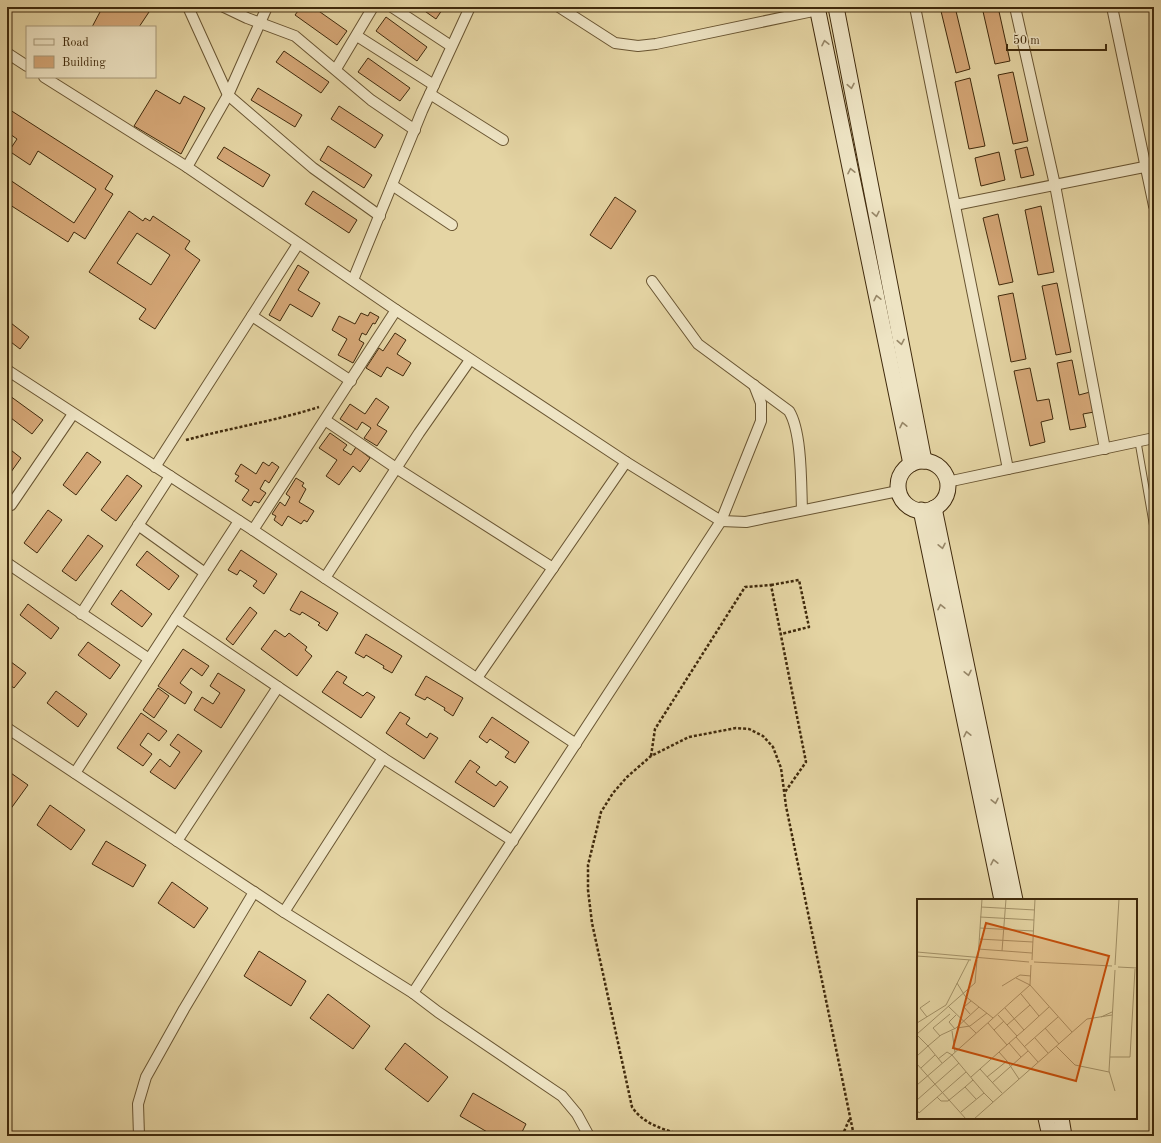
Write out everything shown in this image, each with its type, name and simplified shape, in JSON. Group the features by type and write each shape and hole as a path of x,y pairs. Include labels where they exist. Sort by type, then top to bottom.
{"main road":[{"path":"836,7 918,462"},
{"path":"817,8 918,462"},
{"path":"918,462 931,462 941,470 947,482 945,497 928,509 915,509 904,502 898,491 898,480 903,470 918,462"},
{"path":"928,509 1002,899"},
{"path":"928,509 1015,899"},
{"path":"1046,1119 1050,1136"},
{"path":"1061,1119 1064,1136"}],"street":[{"path":"188,7 228,95 313,168 380,216"},
{"path":"224,7 261,24 295,36 371,100 415,130"},
{"path":"187,167 228,95 261,24 267,7"},
{"path":"336,69 373,7"},
{"path":"392,7 451,46"},
{"path":"352,280 451,46 470,7"},
{"path":"559,7 615,43 638,46 656,44 817,8"},
{"path":"915,7 1008,469"},
{"path":"1015,7 1055,185 1105,449"},
{"path":"1112,7 1150,166 1154,206"},
{"path":"357,36 503,140"},
{"path":"7,53 26,65"},
{"path":"46,78 187,167 470,360 626,462 720,521 746,522 898,491"},
{"path":"955,205 1150,166"},
{"path":"392,185 452,225"},
{"path":"155,467 298,244"},
{"path":"652,281 698,344 780,403 794,418 797,432 802,510"},
{"path":"253,530 396,310"},
{"path":"252,316 351,381"},
{"path":"325,578 396,468 470,360"},
{"path":"7,370 253,530 576,744"},
{"path":"413,993 720,521 761,421 761,403 754,385"},
{"path":"8,505 73,414"},
{"path":"325,420 396,468 553,568"},
{"path":"947,482 1154,438"},
{"path":"477,678 626,462"},
{"path":"81,614 170,476"},
{"path":"75,773 239,521"},
{"path":"138,525 206,573"},
{"path":"7,563 149,659"},
{"path":"176,618 383,758 513,841"},
{"path":"177,841 278,687"},
{"path":"7,729 284,912 413,993 438,1012 562,1096 577,1114 590,1136"},
{"path":"284,912 383,758"},
{"path":"140,1136 138,1104 146,1077 184,1009 254,892"}],"lane":[{"path":"1138,442 1154,534"}],"path":[{"path":"170,444 218,431 286,417 338,401"},
{"path":"651,756 655,729 745,587 771,585 800,580 809,627 781,634"},
{"path":"771,585 806,762 784,793"},
{"path":"684,1136 649,1124 638,1116 632,1107 592,923 588,890 588,865 602,812 613,793 627,777 651,756 690,737 736,728 748,729 763,736 773,747 781,768 784,793 854,1136"},
{"path":"842,1136 850,1115"}],"building":[{"path":"92,7 141,7 149,12 140,26 93,26 100,12"},
{"path":"301,7 313,7 347,31 337,45 295,15"},
{"path":"419,7 444,7 436,19"},
{"path":"940,7 955,7 970,69 956,73"},
{"path":"982,7 998,7 1010,61 995,64"},
{"path":"386,17 427,47 417,61 376,31"},
{"path":"284,51 329,82 321,93 276,62"},
{"path":"368,58 410,88 400,101 358,72"},
{"path":"1013,72 1028,141 1013,144 998,75"},
{"path":"970,78 985,146 969,149 955,82"},
{"path":"258,88 302,115 295,127 251,100"},
{"path":"156,90 180,104 184,96 205,108 181,154 134,126"},
{"path":"339,106 383,135 375,148 331,119"},
{"path":"7,108 113,176 105,189 113,194 85,239 74,232 68,242 7,203 7,178 74,223 96,189 38,151 30,165 9,151 17,139 7,132"},
{"path":"328,146 372,175 364,188 320,160"},
{"path":"224,147 270,175 263,187 217,158"},
{"path":"1027,147 1034,175 1021,178 1015,150"},
{"path":"999,152 1005,180 981,186 975,158"},
{"path":"313,191 357,220 349,233 305,204"},
{"path":"615,197 636,211 611,249 590,235"},
{"path":"1041,206 1054,272 1038,275 1025,210"},
{"path":"129,211 143,221 145,218 150,221 153,216 190,241 185,249 200,260 155,329 139,319 146,309 89,272","holes":["137,233 170,255 151,285 117,263"]},
{"path":"998,214 1013,282 999,285 983,218"},
{"path":"298,265 309,272 298,290 320,303 312,317 290,304 280,321 269,315"},
{"path":"1057,283 1071,352 1056,355 1042,286"},
{"path":"1013,293 1026,359 1011,362 998,296"},
{"path":"370,312 379,317 375,324 373,323 366,335 362,333 359,340 364,343 353,363 338,355 347,339 332,330 339,316 355,324 361,313 368,316"},
{"path":"7,320 29,337 20,349 7,339"},
{"path":"395,333 406,340 397,354 411,363 403,376 387,367 381,377 366,368 379,348 383,351"},
{"path":"1072,360 1079,395 1090,392 1094,412 1083,414 1086,427 1070,430 1057,363"},
{"path":"1030,368 1037,401 1049,399 1053,419 1041,422 1045,442 1030,446 1014,371"},
{"path":"10,396 43,420 32,434 7,415 7,400"},
{"path":"376,398 389,407 377,425 387,431 377,446 364,438 371,428 362,422 357,430 340,419 350,404 365,414"},
{"path":"330,433 347,445 343,450 351,455 356,447 370,458 360,472 353,466 339,485 326,476 337,460 319,448"},
{"path":"7,447 21,458 11,472 7,469"},
{"path":"87,452 101,462 76,495 63,485"},
{"path":"263,462 269,466 272,462 279,467 269,483 265,480 260,489 266,493 259,503 254,501 251,506 242,500 249,490 235,481 239,476 235,474 241,464 256,474"},
{"path":"127,475 142,486 116,521 101,510"},
{"path":"296,478 304,483 302,486 306,489 299,502 314,511 307,522 304,520 301,524 288,516 282,526 274,520 276,516 272,514 280,502 285,506 290,497 286,494"},
{"path":"48,510 62,520 37,553 24,543"},
{"path":"88,535 103,546 76,581 62,571"},
{"path":"241,550 277,574 264,594 253,586 257,581 240,570 237,575 228,570"},
{"path":"147,551 179,576 169,590 136,565"},
{"path":"121,590 152,614 142,627 111,604"},
{"path":"301,591 338,613 327,631 318,625 320,623 302,612 300,615 290,610"},
{"path":"28,604 59,628 51,639 20,615"},
{"path":"250,607 257,613 233,645 226,639"},
{"path":"275,630 285,637 289,633 307,647 305,650 312,656 297,676 261,649"},
{"path":"366,634 402,656 392,673 383,668 384,666 366,655 364,658 355,653"},
{"path":"88,642 120,665 110,679 78,655"},
{"path":"183,649 209,666 202,676 191,668 180,683 192,692 185,704 158,686"},
{"path":"7,659 26,673 14,688 7,683"},
{"path":"337,671 347,677 343,683 363,696 367,692 375,697 361,718 322,692"},
{"path":"218,673 245,690 221,728 194,710 202,697 213,704 220,693 210,686"},
{"path":"426,676 463,698 453,716 444,710 445,708 427,697 425,700 415,695"},
{"path":"158,688 169,696 154,718 143,710"},
{"path":"56,691 87,714 78,727 47,703"},
{"path":"400,712 410,718 406,724 427,738 430,733 438,738 424,759 386,733"},
{"path":"141,713 167,731 159,741 148,733 140,745 152,754 143,766 117,748"},
{"path":"492,717 529,742 515,763 505,757 509,752 490,739 487,743 479,737"},
{"path":"178,734 202,751 175,789 150,772 160,759 170,767 180,752 170,745"},
{"path":"470,760 480,767 476,772 496,786 500,781 508,787 494,807 455,782"},
{"path":"8,771 28,785 7,814 7,772"},
{"path":"50,805 85,830 71,850 37,825"},
{"path":"106,841 146,865 133,887 92,864"},
{"path":"172,882 208,908 194,928 158,903"},
{"path":"259,951 306,981 291,1006 244,976"},
{"path":"328,994 370,1026 353,1049 310,1018"},
{"path":"405,1043 448,1077 428,1102 385,1069"},
{"path":"473,1093 526,1124 520,1136 494,1136 460,1116"}]}
